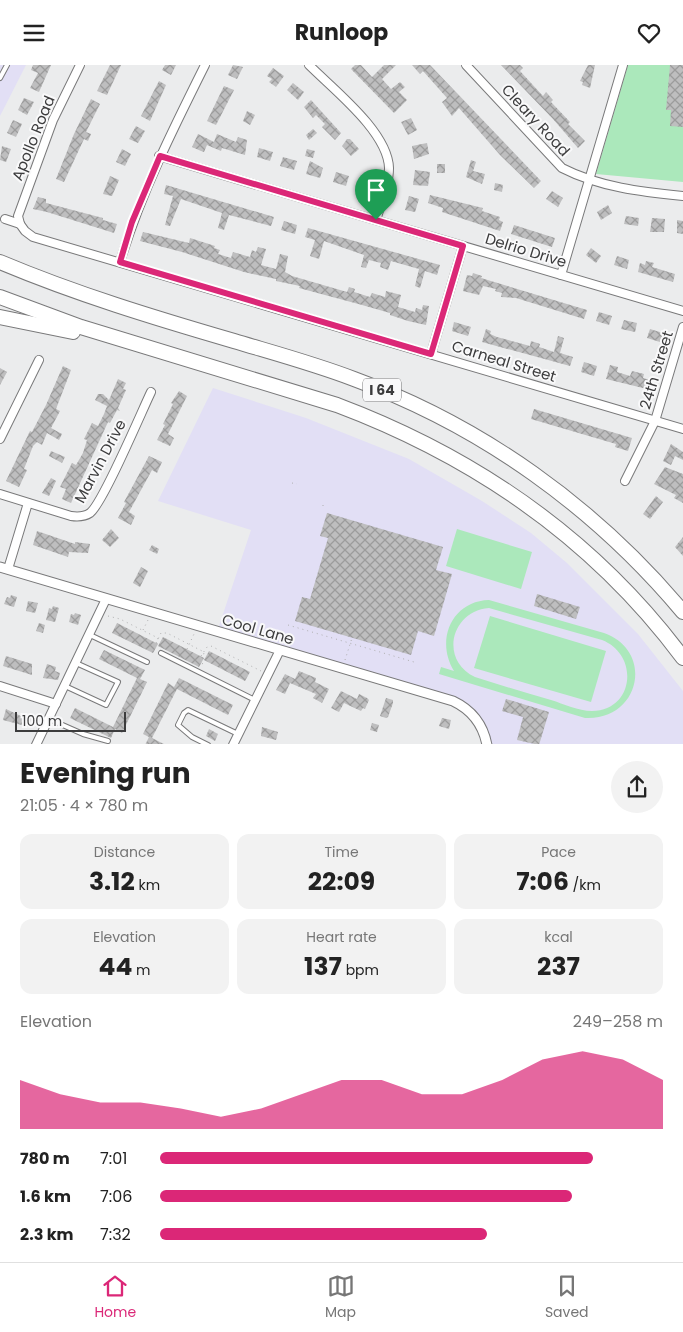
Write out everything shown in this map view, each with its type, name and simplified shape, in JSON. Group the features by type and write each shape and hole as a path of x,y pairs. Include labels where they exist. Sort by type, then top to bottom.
{"highway":[{"name":"I 64","path":"0,262 112,304 353,378 448,421 525,467 583,512 632,555 683,611"},
{"name":"I 64","path":"0,297 81,327 305,394 357,412 419,440 486,477 526,503 582,548 627,591 683,658"},
{"path":"0,307 49,326"},
{"path":"0,317 49,326 211,366"}],"street":[{"name":"Apollo Road","path":"20,224 18,216 52,120 80,65"},
{"path":"120,262 132,222 160,156 205,65"},
{"path":"309,65 378,133 387,151 389,169 376,220"},
{"name":"Cleary Road","path":"466,65 562,168 589,179 640,191 683,196"},
{"path":"561,275 623,65"},
{"name":"Delrio Drive","path":"160,156 683,311"},
{"name":"Carneal Street","path":"5,219 20,224 33,237 683,429"},
{"path":"431,354 463,246"},
{"name":"24th Street","path":"625,481 655,421 683,327"},
{"path":"0,439 39,360"},
{"name":"Marvin Drive","path":"0,495 79,517 90,513 102,493 151,392"},
{"path":"4,568 28,503"},
{"name":"Cool Lane","path":"4,568 453,701 474,715 482,727 487,744"},
{"path":"36,744 106,599"},
{"path":"233,744 280,650"},
{"path":"0,686 56,704"}],"lane":[{"path":"0,78 7,65"},
{"path":"90,635 147,662"},
{"path":"158,654 255,700"},
{"path":"64,687 106,705 118,682 76,663"},
{"path":"206,744 192,737 178,725 184,713 188,710 238,734"},
{"path":"49,719 83,734 108,741"}],"path":[{"path":"292,483 297,484"},
{"path":"106,616 120,619 158,638"},
{"path":"143,630 150,618"},
{"path":"288,625 414,662"},
{"path":"187,649 195,631"},
{"path":"156,643 161,633 167,633 204,651"},
{"path":"345,659 352,637"},
{"path":"158,638 158,654"},
{"path":"201,657 207,647 211,646 262,671"},
{"path":"201,670 204,651"}],"shaded area":[{"path":"0,65 26,65 0,116"},
{"path":"213,388 306,418 409,459 482,501 531,533 567,563 638,634 683,691 683,744 487,744 465,707 217,632 251,530 158,501"}],"green space":[{"path":"628,65 683,65 683,182 596,174"},
{"path":"457,529 532,552 521,589 446,566"},
{"path":"489,600 604,633 620,642 630,654 635,669 634,683 629,697 618,709 604,716 585,718 439,674 441,667 454,671 446,647 450,624 465,607 476,602","holes":["489,608 602,640 614,647 622,657 627,669 627,681 624,692 617,702 606,709 592,711 576,709 475,677 464,669 457,659 454,648 454,637 458,627 476,611"]},
{"path":"490,616 606,651 591,702 474,668"}],"building":[{"path":"33,65 51,65 39,92 30,88 38,73 31,70"},
{"path":"110,65 121,65 107,95 97,91"},
{"path":"165,65 176,65 171,75 162,70"},
{"path":"233,65 243,67 237,79 228,75"},
{"path":"355,65 361,65 372,77 384,65 396,65 382,79 391,89 400,82 405,87 399,92 407,100 394,113 351,69"},
{"path":"412,65 430,65 541,181 534,188 500,155 459,108 452,116 442,102 447,98 423,71 420,74"},
{"path":"501,65 520,65 523,68 520,71 543,96 546,92 553,100 551,102 570,122 568,124 585,141 578,148"},
{"path":"588,65 595,65 590,88 582,85 583,82 580,81"},
{"path":"670,65 683,65 683,127 670,126 671,110 666,110"},
{"path":"273,68 284,76 276,87 269,82 272,79 267,76"},
{"path":"159,81 166,85 150,121 141,116"},
{"path":"293,83 304,92 298,100 287,90"},
{"path":"224,86 234,90 216,125 207,121"},
{"path":"24,98 34,102 27,115 18,110"},
{"path":"91,99 100,104 86,132 91,134 88,141 84,139 64,182 56,179 74,134"},
{"path":"311,100 341,133 335,140 322,127 325,124 316,115 313,118 304,107"},
{"path":"247,111 255,115 250,125 243,121"},
{"path":"411,118 417,130 408,135 401,122"},
{"path":"13,120 22,124 16,137 7,133"},
{"path":"136,126 145,131 138,143 129,139"},
{"path":"313,129 317,133 309,140 306,135"},
{"path":"198,134 214,142 217,134 236,142 238,137 247,140 245,155 222,148 221,151 207,145 204,152 192,147"},
{"path":"347,139 350,139 359,149 351,156 342,146"},
{"path":"427,143 429,154 414,159 412,146"},
{"path":"2,146 11,149 6,162 0,160"},
{"path":"259,148 273,152 270,161 257,157"},
{"path":"122,149 131,154 125,166 116,162"},
{"path":"307,149 315,151 313,158 305,156"},
{"path":"283,157 297,161 294,170 280,166"},
{"path":"471,160 476,162 473,171 485,174 482,184 466,177"},
{"path":"310,161 323,168 320,178 306,174"},
{"path":"437,164 445,164 445,173 437,173"},
{"path":"415,170 430,172 428,186 413,185"},
{"path":"336,172 349,176 346,186 333,182"},
{"path":"110,176 119,180 112,196 103,194"},
{"path":"495,183 503,185 502,192 494,190"},
{"path":"166,185 274,217 271,226 229,215 224,230 218,228 222,213 181,199 170,226 165,225 173,196 164,194"},
{"path":"552,191 563,198 558,207 546,199"},
{"path":"430,195 483,208 482,211 500,217 499,220 503,222 500,231 442,212 443,208 428,203"},
{"path":"409,196 419,199 415,212 405,210"},
{"path":"38,197 46,199 46,203 103,218 103,220 117,224 114,233 33,209"},
{"path":"608,205 612,213 601,220 597,212"},
{"path":"626,216 639,218 638,226 624,224"},
{"path":"652,218 665,219 664,232 650,232"},
{"path":"677,220 683,221 683,234 677,233"},
{"path":"284,221 297,225 295,234 281,230"},
{"path":"514,225 555,238 552,247 511,234"},
{"path":"308,228 440,265 437,275 425,271 420,288 415,286 419,269 391,261 388,270 380,267 381,263 369,260 366,268 361,267 364,255 324,241 319,259 310,256 315,240 305,237"},
{"path":"143,232 189,243 190,238 215,246 214,248 220,250 218,254 231,258 233,252 250,257 252,250 256,252 258,247 266,249 261,265 276,269 280,254 288,256 285,272 292,276 347,292 349,287 355,289 354,292 370,297 372,293 385,297 386,291 401,295 398,307 415,312 416,308 422,310 423,305 429,306 426,325 299,288 300,286 244,272 140,241"},
{"path":"591,248 601,256 596,263 586,255"},
{"path":"617,256 629,260 627,269 614,265"},
{"path":"646,261 654,263 652,267 675,274 673,282 638,272 640,263 645,265"},
{"path":"473,273 482,276 481,278 587,310 584,319 516,298 501,297 502,293 495,291 496,289 483,286 479,295 463,291 467,275 472,276"},
{"path":"599,312 612,316 609,325 596,321"},
{"path":"624,320 637,323 635,332 621,329"},
{"path":"454,322 471,327 468,336 452,331"},
{"path":"486,329 491,331 490,334 497,337 530,346 531,341 540,344 539,347 554,352 558,336 564,338 560,353 573,357 570,366 482,342"},
{"path":"650,329 663,333 660,342 647,338"},
{"path":"584,362 597,366 594,376 581,372"},
{"path":"610,365 618,367 617,372 630,376 632,371 644,374 643,378 650,380 647,389 606,379"},
{"path":"63,366 71,370 56,409 60,411 51,428 62,434 59,440 47,433 42,445 37,442 33,446 24,469 27,470 19,487 6,481 30,431 32,432 46,405"},
{"path":"0,368 7,372 0,385"},
{"path":"118,379 126,383 123,389 126,390 118,408 120,411 117,410 110,423 108,422 71,503 62,499 66,489 60,487 72,463 76,465 83,453 87,440 84,439 92,423 98,426 104,414 107,406 95,400 98,394 103,394 109,400"},
{"path":"179,391 187,396 168,434 174,438 170,446 157,440 173,404 171,403"},
{"path":"534,409 632,438 628,451 615,447 616,444 531,419"},
{"path":"671,444 683,452 683,460 675,456 671,465 663,461"},
{"path":"51,451 65,457 62,463 49,456"},
{"path":"149,456 162,462 157,473 152,470 129,512 135,516 131,525 118,518 126,503 124,502"},
{"path":"665,467 683,474 683,503 674,498 676,495 654,484"},
{"path":"51,478 56,481 49,496 42,493"},
{"path":"656,496 663,502 650,519 643,514"},
{"path":"327,513 443,547 436,570 452,574 434,636 418,631 411,655 295,621 302,597 310,599 328,538 320,536"},
{"path":"111,529 119,538 110,547 102,540"},
{"path":"37,531 75,544 75,542 90,544 88,553 69,552 68,557 33,545"},
{"path":"683,537 683,556 675,547"},
{"path":"152,545 159,549 157,554 149,550"},
{"path":"141,567 148,571 140,587 133,583"},
{"path":"537,594 580,607 576,619 534,606"},
{"path":"11,595 17,597 14,607 4,604 7,597 10,598"},
{"path":"28,601 38,603 35,613 26,611"},
{"path":"53,606 59,608 55,622 46,620 49,608 52,609"},
{"path":"75,613 81,615 78,625 69,622 71,614 74,615"},
{"path":"39,623 45,625 43,633 36,631"},
{"path":"117,623 158,644 153,653 112,633"},
{"path":"163,637 204,658 199,667 158,646"},
{"path":"104,650 145,670 140,679 147,682 122,733 115,729 111,738 70,718 75,708 113,727 137,678 99,659"},
{"path":"209,651 250,672 245,681 204,660"},
{"path":"6,656 32,664 32,675 3,666"},
{"path":"47,664 56,667 55,671 60,673 58,680 43,678"},
{"path":"299,671 316,678 315,682 329,689 322,703 313,698 316,694 290,683 285,694 276,690 285,674 295,679"},
{"path":"179,678 233,705 228,715 177,689 152,738 164,744 146,744 149,737 143,734 168,683 174,687"},
{"path":"341,691 357,699 359,694 367,698 369,700 365,709 363,708 361,711 344,703 339,712 331,708"},
{"path":"386,698 393,700 393,703 386,718 380,716"},
{"path":"506,699 549,712 539,744 517,740 523,717 502,711"},
{"path":"6,709 25,718 26,715 32,717 29,727 3,720"},
{"path":"442,718 451,720 449,729 439,726"},
{"path":"372,723 379,725 377,732 370,730"},
{"path":"262,727 278,732 276,740 261,736"},
{"path":"209,729 218,734 215,741 206,736"}],"route":[{"path":"160,156 376,220 463,246 431,354 120,262 132,222 160,156"}]}
